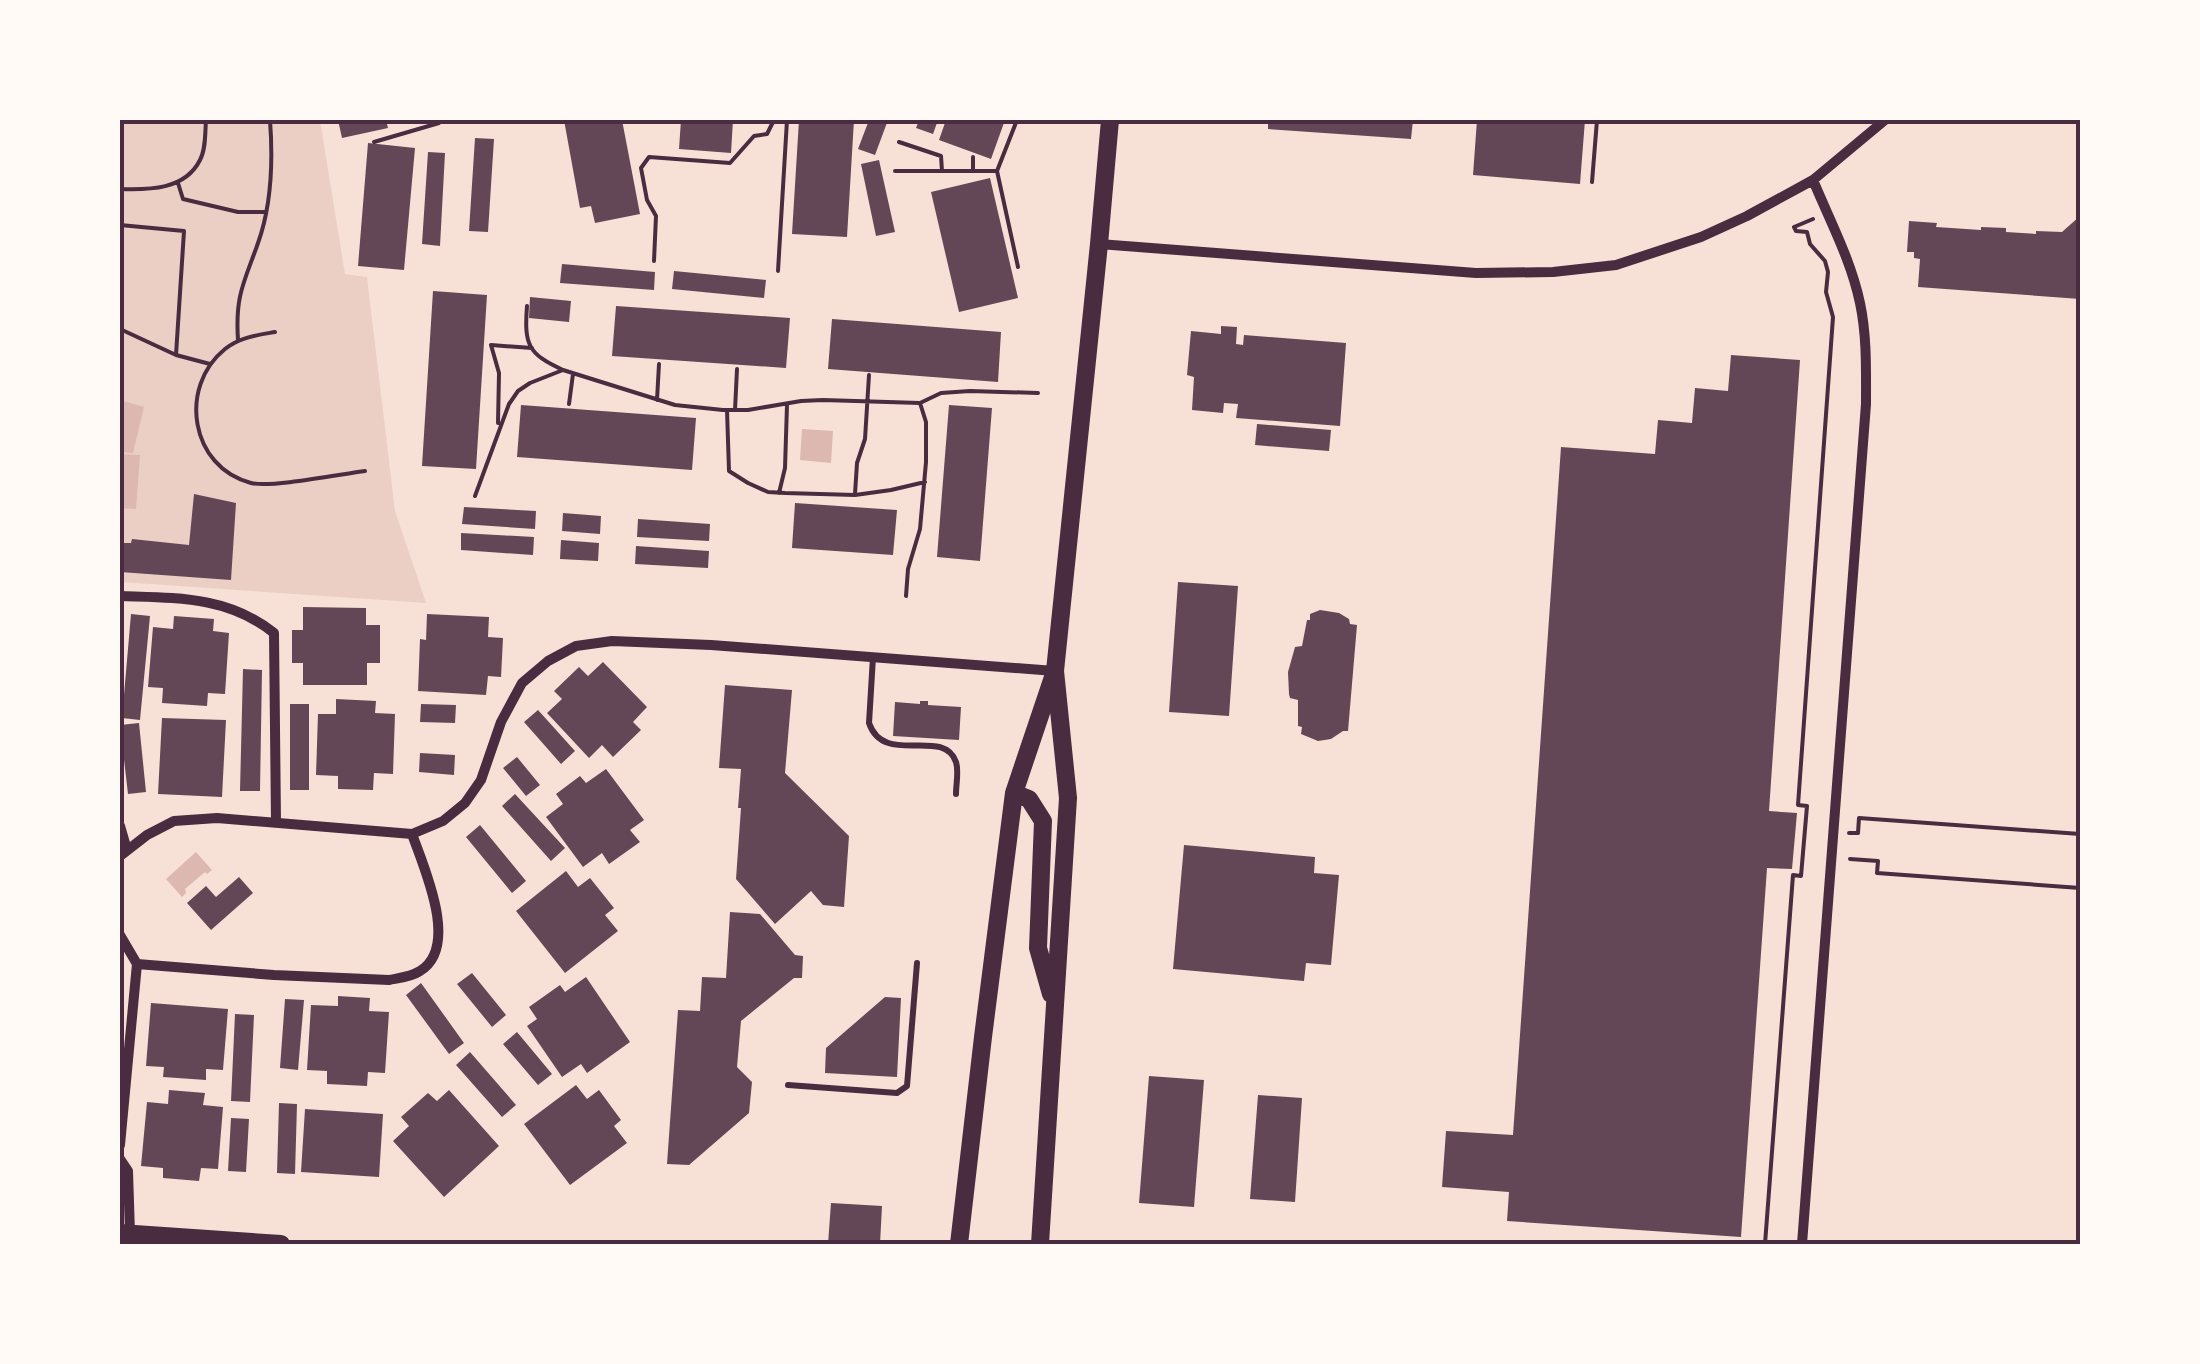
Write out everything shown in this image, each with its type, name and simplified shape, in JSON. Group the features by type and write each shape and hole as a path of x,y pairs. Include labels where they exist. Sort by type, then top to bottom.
{"main road":[{"path":"959,1244 1014,793 1054,672 1110,120"},
{"path":"1040,1244 1068,798 1054,672"},
{"path":"1014,793 1029,799 1043,821 1038,948 1055,1009"},
{"path":"125,1233 280,1244"}],"street":[{"path":"1099,244 1476,273 1552,272 1616,265 1701,237 1747,216 1812,180 1885,120"},
{"path":"1802,1244 1866,404 1866,342 1860,302 1842,246 1812,180"},
{"path":"120,596 199,599 256,619 274,634 276,822"},
{"path":"120,826 124,853 174,821 218,818 412,834 443,820 466,803 522,683 548,661 576,646 612,641 711,645 1054,672"},
{"path":"136,964 389,980 423,970 433,958 440,931 436,906 412,834"},
{"path":"120,934 136,964 120,1145"},
{"path":"120,1160 128,1171 125,1233"}],"lane":[{"path":"873,658 869,723 872,733 890,744 938,746 948,751 956,760 956,794"},
{"path":"788,1085 897,1093 907,1086 917,963"}],"path":[{"path":"120,189 144,190 178,183 201,160 206,120"},
{"path":"238,340 239,292 259,241 270,186 270,120"},
{"path":"654,261 656,216 646,200 641,168 649,158 730,163 754,136 767,134 774,120"},
{"path":"778,271 787,120"},
{"path":"1017,120 997,171 1018,267"},
{"path":"1592,182 1597,120"},
{"path":"374,142 439,123"},
{"path":"899,142 941,156 942,171"},
{"path":"973,157 973,171"},
{"path":"896,171 997,171"},
{"path":"178,183 183,199 238,212 266,212"},
{"path":"1765,1244 1793,876 1801,876 1807,806 1798,805 1833,318 1824,261 1810,244 1807,232 1796,231 1794,227 1827,213"},
{"path":"120,226 184,231 176,354"},
{"path":"527,306 527,336 541,360 573,374 674,405 735,410 823,400 920,402 955,392 1038,392"},
{"path":"120,328 176,354 210,364"},
{"path":"276,332 238,340 210,364 198,389 195,409 201,443 228,473 252,484 366,470"},
{"path":"498,428 499,374 491,344 532,348"},
{"path":"657,400 659,364"},
{"path":"735,410 738,369"},
{"path":"475,496 498,428 518,391 563,370"},
{"path":"570,404 573,374"},
{"path":"855,495 857,462 865,439 869,375"},
{"path":"906,596 925,482 926,422 920,402"},
{"path":"779,492 785,468 786,404"},
{"path":"727,410 729,471 758,487 779,492 855,495 925,482"},
{"path":"1848,845 1848,833 1858,834 1859,818 2080,834"},
{"path":"1847,858 1878,861 1877,873 2080,888"}],"shaded area":[{"path":"120,120 320,120 345,274 367,277 395,511 426,603 120,582"},
{"path":"120,400 144,407 133,453 120,452"},
{"path":"802,429 833,431 831,463 800,460"},
{"path":"120,454 140,455 136,509 120,508"},
{"path":"196,852 212,870 185,889 182,897 166,879"}],"building":[{"path":"338,120 386,120 388,128 342,138"},
{"path":"564,120 622,120 640,214 595,223 591,206 580,208"},
{"path":"681,120 733,120 731,153 679,149"},
{"path":"799,120 854,120 847,237 792,234"},
{"path":"869,120 888,120 875,155 858,149"},
{"path":"919,120 938,120 933,134 916,128"},
{"path":"946,120 1005,120 991,159 939,140"},
{"path":"1268,120 1413,120 1411,139 1268,129"},
{"path":"1477,120 1585,120 1580,184 1473,175"},
{"path":"475,138 494,139 488,232 469,231"},
{"path":"368,143 415,148 404,270 358,266"},
{"path":"428,152 445,153 440,246 422,244"},
{"path":"879,160 895,232 876,236 861,164"},
{"path":"990,178 1018,298 959,312 931,192"},
{"path":"2080,216 2080,299 1918,287 1920,259 1914,258 1914,252 1907,252 1909,221 1937,223 1936,227 2006,228 2006,232 2036,234 2062,232"},
{"path":"562,264 655,272 654,290 560,283"},
{"path":"674,271 766,280 764,298 672,289"},
{"path":"433,291 487,295 476,469 422,466"},
{"path":"530,297 571,301 569,322 529,318"},
{"path":"616,306 790,318 786,368 612,356"},
{"path":"832,319 1001,332 998,382 828,369"},
{"path":"1221,326 1237,327 1236,344 1243,345 1244,335 1346,343 1340,426 1236,418 1238,404 1224,403 1223,413 1192,410 1194,377 1187,375 1191,331 1221,334"},
{"path":"1731,355 1800,360 1769,811 1797,813 1792,869 1767,868 1741,1237 1507,1221 1509,1192 1442,1187 1446,1131 1513,1135 1561,447 1655,454 1658,420 1692,423 1695,388 1728,391"},
{"path":"521,405 696,418 692,470 517,457"},
{"path":"949,405 992,408 980,561 937,557"},
{"path":"1257,424 1331,430 1329,451 1255,445"},
{"path":"194,494 236,503 231,580 120,572 120,543 131,543 132,539 189,545"},
{"path":"795,503 897,510 893,555 792,548"},
{"path":"464,507 536,511 535,529 462,524"},
{"path":"563,513 601,516 600,534 562,531"},
{"path":"638,519 710,524 709,541 637,537"},
{"path":"461,533 534,537 533,555 461,550"},
{"path":"561,540 599,543 598,561 560,559"},
{"path":"636,546 709,551 708,568 635,564"},
{"path":"1178,582 1238,586 1229,716 1169,712"},
{"path":"303,607 366,608 366,625 380,625 380,663 367,663 367,685 303,685 303,663 292,663 292,630 303,630"},
{"path":"1320,610 1339,613 1350,624 1357,625 1348,731 1318,741 1301,734 1298,700 1290,698 1288,672 1295,647 1302,646 1310,614"},
{"path":"131,614 150,616 140,720 122,718"},
{"path":"427,614 489,617 488,637 503,638 501,677 488,676 486,695 418,691 420,639 426,640"},
{"path":"174,616 214,619 213,631 229,633 225,694 208,693 207,706 162,703 163,688 148,687 153,627 173,629"},
{"path":"603,662 647,707 633,722 641,730 613,757 602,745 589,758 547,713 562,699 554,691 579,667 588,676"},
{"path":"243,669 262,670 260,791 240,791"},
{"path":"725,685 792,690 785,773 849,836 844,907 823,905 811,891 775,924 736,879 741,769 719,768"},
{"path":"336,699 376,701 375,713 395,714 393,774 374,773 373,790 338,789 338,776 316,775 318,714 336,714"},
{"path":"895,702 961,707 959,740 893,736"},
{"path":"290,704 309,704 309,790 290,790"},
{"path":"421,704 456,705 455,723 420,722"},
{"path":"538,710 575,751 561,764 524,722"},
{"path":"162,718 226,720 222,797 158,794"},
{"path":"139,723 146,792 128,794 120,725"},
{"path":"420,753 455,755 454,775 419,772"},
{"path":"517,757 540,785 526,796 503,768"},
{"path":"606,769 644,820 630,830 640,842 609,864 602,853 583,867 546,817 563,804 556,794 580,776 586,783"},
{"path":"515,794 565,848 551,861 502,806"},
{"path":"480,825 526,881 512,893 466,837"},
{"path":"1184,845 1315,857 1314,873 1339,875 1331,965 1306,963 1304,981 1173,969"},
{"path":"566,871 578,887 590,878 614,908 605,915 618,931 565,973 516,911"},
{"path":"239,877 253,893 211,930 187,903 206,886 216,897"},
{"path":"730,912 760,914 795,955 803,956 802,978 794,978 741,1021 737,1067 752,1082 749,1113 689,1165 667,1164 678,1010 700,1011 702,977 726,978"},
{"path":"472,973 506,1015 492,1027 457,984"},
{"path":"586,977 630,1042 587,1073 581,1064 562,1077 527,1026 537,1019 529,1007 560,985 565,992"},
{"path":"421,983 464,1043 449,1054 406,995"},
{"path":"338,996 370,998 369,1011 389,1012 385,1073 368,1072 367,1086 327,1084 327,1071 307,1070 311,1005 338,1006"},
{"path":"885,997 901,998 897,1077 825,1073 826,1048"},
{"path":"285,999 304,1000 298,1070 280,1068"},
{"path":"151,1003 228,1009 223,1070 206,1069 206,1080 163,1077 164,1067 146,1066"},
{"path":"235,1014 254,1015 250,1102 231,1101"},
{"path":"517,1032 552,1074 538,1085 503,1044"},
{"path":"470,1052 516,1105 502,1117 456,1065"},
{"path":"1149,1076 1204,1080 1194,1207 1139,1203"},
{"path":"576,1085 587,1099 599,1090 621,1120 614,1126 627,1143 570,1185 524,1124"},
{"path":"169,1090 205,1093 203,1105 223,1107 218,1169 201,1168 199,1181 163,1178 163,1168 141,1166 147,1102 168,1104"},
{"path":"449,1090 499,1146 444,1197 393,1141 409,1126 401,1117 428,1093 437,1101"},
{"path":"1258,1095 1302,1098 1295,1202 1250,1199"},
{"path":"279,1103 297,1104 295,1174 277,1173"},
{"path":"305,1109 383,1114 379,1177 301,1172"},
{"path":"231,1118 249,1119 246,1172 228,1171"},
{"path":"831,1203 882,1206 880,1244 828,1244"}]}
